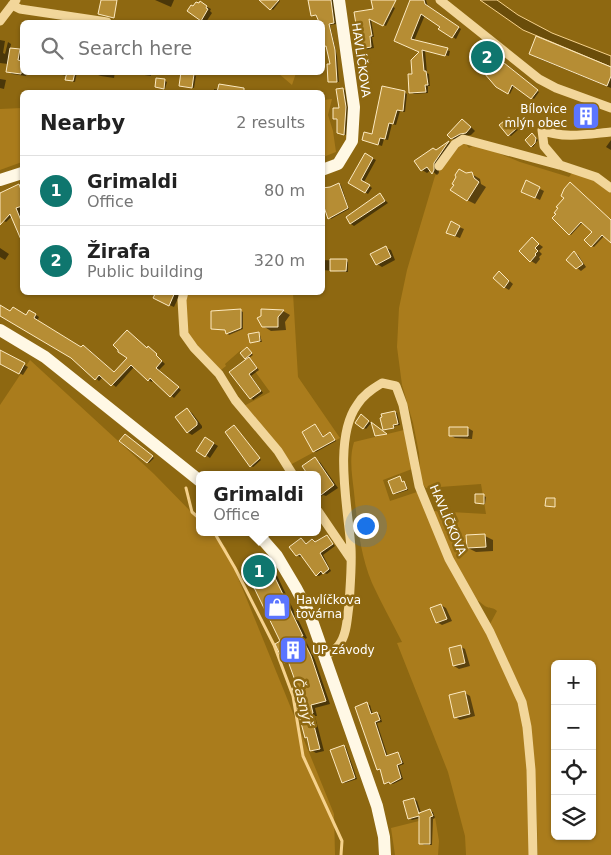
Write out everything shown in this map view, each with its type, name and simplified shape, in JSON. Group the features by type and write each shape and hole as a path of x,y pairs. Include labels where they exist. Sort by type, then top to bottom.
{"main road":[{"name":"HAVLÍČKOVA","path":"325,169 338,164 352,141 354,107 339,0"},
{"path":"0,180 20,174"},
{"path":"0,330 45,357 196,478"},
{"path":"260,536 277,556 310,615 377,806 384,837 385,855"}],"street":[{"path":"440,0 539,79 556,88 611,108"},
{"path":"0,21 14,2 20,9 94,20"},
{"path":"560,166 544,146 542,130 565,135 611,132"},
{"path":"439,166 455,144 463,139 596,177 611,188"},
{"path":"183,295 184,334 194,348 219,374 235,400 278,451 290,471"},
{"name":"HAVLÍČKOVA","path":"324,657 339,645 346,631 351,585 344,440 349,420 356,406 365,395 382,383 396,386 403,405 419,486 449,559 490,632 522,702 527,727 531,770 533,855"},
{"path":"321,516 350,558"}],"shaded area":[{"path":"480,0 497,0 518,15 552,33 611,56 611,67 523,30"},
{"path":"280,75 295,75 292,85"},
{"path":"332,99 328,115 333,131 336,152 325,156 325,100"},
{"path":"20,108 20,163 0,170 0,109"},
{"path":"465,143 469,148 476,144 520,162 569,177 573,172 592,179 611,193 611,855 538,855 536,793 525,703 490,624 497,611 474,600 447,550 433,511 486,514 481,484 426,488 421,482 419,453 402,385 397,347 399,308 407,270 435,176 457,146"},
{"path":"185,295 293,295 298,377 340,438 290,465 244,406 270,392 254,370 257,368 248,356 251,353 247,347 225,364 226,366 221,370 185,332"},
{"path":"30,360 154,474 196,517 196,536 215,536 226,548 334,814 335,855 0,855 0,405"},
{"path":"404,430 412,469 383,480 390,501 417,492 489,633 520,702 525,730 531,855 466,855 465,836 448,772 397,643 402,642 368,572 358,526 352,473 351,460 354,442"},
{"path":"435,817 439,841 438,855 395,855 391,828"}],"building":[{"path":"101,0 117,0 114,18 98,14"},
{"path":"259,0 279,0 270,10"},
{"path":"308,0 331,0 334,23 329,24 335,50 337,82 328,82 327,64 330,64 325,46 325,20 318,20 316,15 311,16"},
{"path":"371,0 396,0 383,26 369,19 372,36 370,36 371,47 360,49 354,12 373,9"},
{"path":"410,0 424,0 425,4 459,27 452,38 421,14 411,39 448,48 445,56 422,50 424,71 426,71 428,85 425,85 426,92 409,93 408,74 412,74 411,60 419,52 394,41"},
{"path":"200,1 208,9 202,20 187,11 191,5 193,6 196,2 199,3"},
{"path":"536,36 611,67 611,76 607,86 529,54"},
{"path":"10,48 20,49 18,60 20,60 20,74 6,72"},
{"path":"494,55 538,90 531,99 512,85 508,94 496,87 484,73 487,70 484,67"},
{"path":"66,75 74,75 73,81 65,80"},
{"path":"181,75 194,75 192,88 179,86"},
{"path":"156,78 165,79 164,89 155,87"},
{"path":"219,84 244,88 244,90 218,90"},
{"path":"382,86 405,91 403,111 397,110 393,124 389,123 385,139 380,138 378,145 362,140 364,132 372,134"},
{"path":"343,88 346,107 344,135 337,133 337,119 333,119 333,108 339,108 336,89"},
{"name":"Bílovice mlýn obec","path":"583,109 594,113 589,124 578,119"},
{"path":"509,117 517,128 508,136 499,125"},
{"path":"462,119 471,127 466,133 451,139 447,135"},
{"path":"532,133 536,138 535,143 531,147 525,140"},
{"path":"449,141 434,163 432,174 427,167 421,171 414,161 433,148 436,150"},
{"path":"365,153 373,158 361,180 370,185 365,193 348,183"},
{"path":"459,169 466,173 472,172 474,178 479,182 467,201 450,190 454,185 452,184"},
{"path":"526,180 540,187 535,198 521,192"},
{"path":"570,182 611,220 611,243 602,235 591,247 584,240 592,232 581,222 569,235 552,218 556,214 554,213 558,208 556,207 564,198 561,196 564,189"},
{"path":"339,183 348,208 328,219 325,210 325,188"},
{"path":"19,184 20,207 16,208 20,218 20,237 10,214 0,225 0,193"},
{"path":"380,193 385,201 350,224 346,217"},
{"path":"451,221 460,226 455,236 446,233"},
{"path":"532,237 539,244 535,248 538,251 536,255 530,262 519,251"},
{"path":"386,246 391,257 376,265 370,254"},
{"path":"574,251 583,264 576,269 566,260"},
{"path":"330,259 347,259 346,271 330,271"},
{"path":"499,271 509,281 504,288 493,278"},
{"path":"154,295 174,295 169,306 153,298"},
{"path":"0,305 10,311 13,307 26,315 29,310 36,314 34,318 81,347 83,345 114,372 127,358 118,352 113,345 127,330 147,348 148,346 157,354 162,361 156,368 179,387 170,397 150,378 148,381 131,365 111,386 99,375 95,380 71,358 0,316"},
{"path":"241,309 241,328 226,334 225,330 211,329 211,311"},
{"path":"261,309 284,310 278,317 278,327 262,327 257,318 261,316"},
{"path":"259,332 260,341 250,343 248,334"},
{"path":"247,347 252,353 245,359 240,353"},
{"path":"0,350 25,363 19,374 0,364"},
{"path":"249,357 257,368 249,374 261,391 250,399 229,372"},
{"path":"187,408 197,422 197,425 187,433 175,417"},
{"path":"395,411 398,424 393,425 394,428 383,430 381,414"},
{"path":"361,414 369,421 363,429 355,423"},
{"path":"371,422 387,434 375,436"},
{"path":"315,424 323,437 330,432 335,440 313,452 302,432"},
{"path":"234,425 260,458 250,467 225,432"},
{"path":"449,427 468,427 468,436 449,436"},
{"path":"125,434 153,456 147,463 119,441"},
{"path":"205,437 214,443 205,457 196,451"},
{"path":"315,457 334,485 321,495 321,471 305,471 302,466"},
{"path":"400,476 407,489 393,494 388,481"},
{"path":"475,494 484,494 484,504 475,503"},
{"path":"546,498 555,498 555,507 545,506"},
{"path":"485,534 486,547 467,548 466,535"},
{"path":"327,535 333,544 320,553 329,569 323,574 321,571 316,576 300,554 296,556 289,547 301,538 306,544 312,539 315,542"},
{"name":"UP závody","path":"265,557 303,636 301,636 311,656 326,701 311,705 313,713 311,714 320,749 310,751 292,688 297,686 288,661 284,663 275,644 280,641 243,565 250,562 251,564"},
{"path":"441,604 447,619 436,623 430,608"},
{"path":"461,645 465,663 453,666 449,648"},
{"path":"465,691 470,714 454,718 449,695"},
{"path":"367,702 371,714 377,712 380,720 375,722 386,756 398,752 402,763 397,765 401,778 390,784 389,782 384,784 380,769 377,770 355,707"},
{"path":"344,745 355,778 342,783 330,750"},
{"path":"414,798 419,814 430,809 433,816 430,817 430,844 419,844 419,816 408,819 403,801"}],"waterway":[{"name":"Časnýř","path":"186,488 192,512 196,516"},
{"name":"Časnýř","path":"216,536 235,568 274,645 293,696 303,756 342,841 341,855"}],"place":[{"name":"Žirafa","path":"487,57"},
{"name":"Bílovice mlýn obec","path":"586,116"},
{"name":"Grimaldi","path":"259,571"},
{"name":"Havlíčkova továrna","path":"277,607"},
{"name":"UP závody","path":"293,650"}]}
